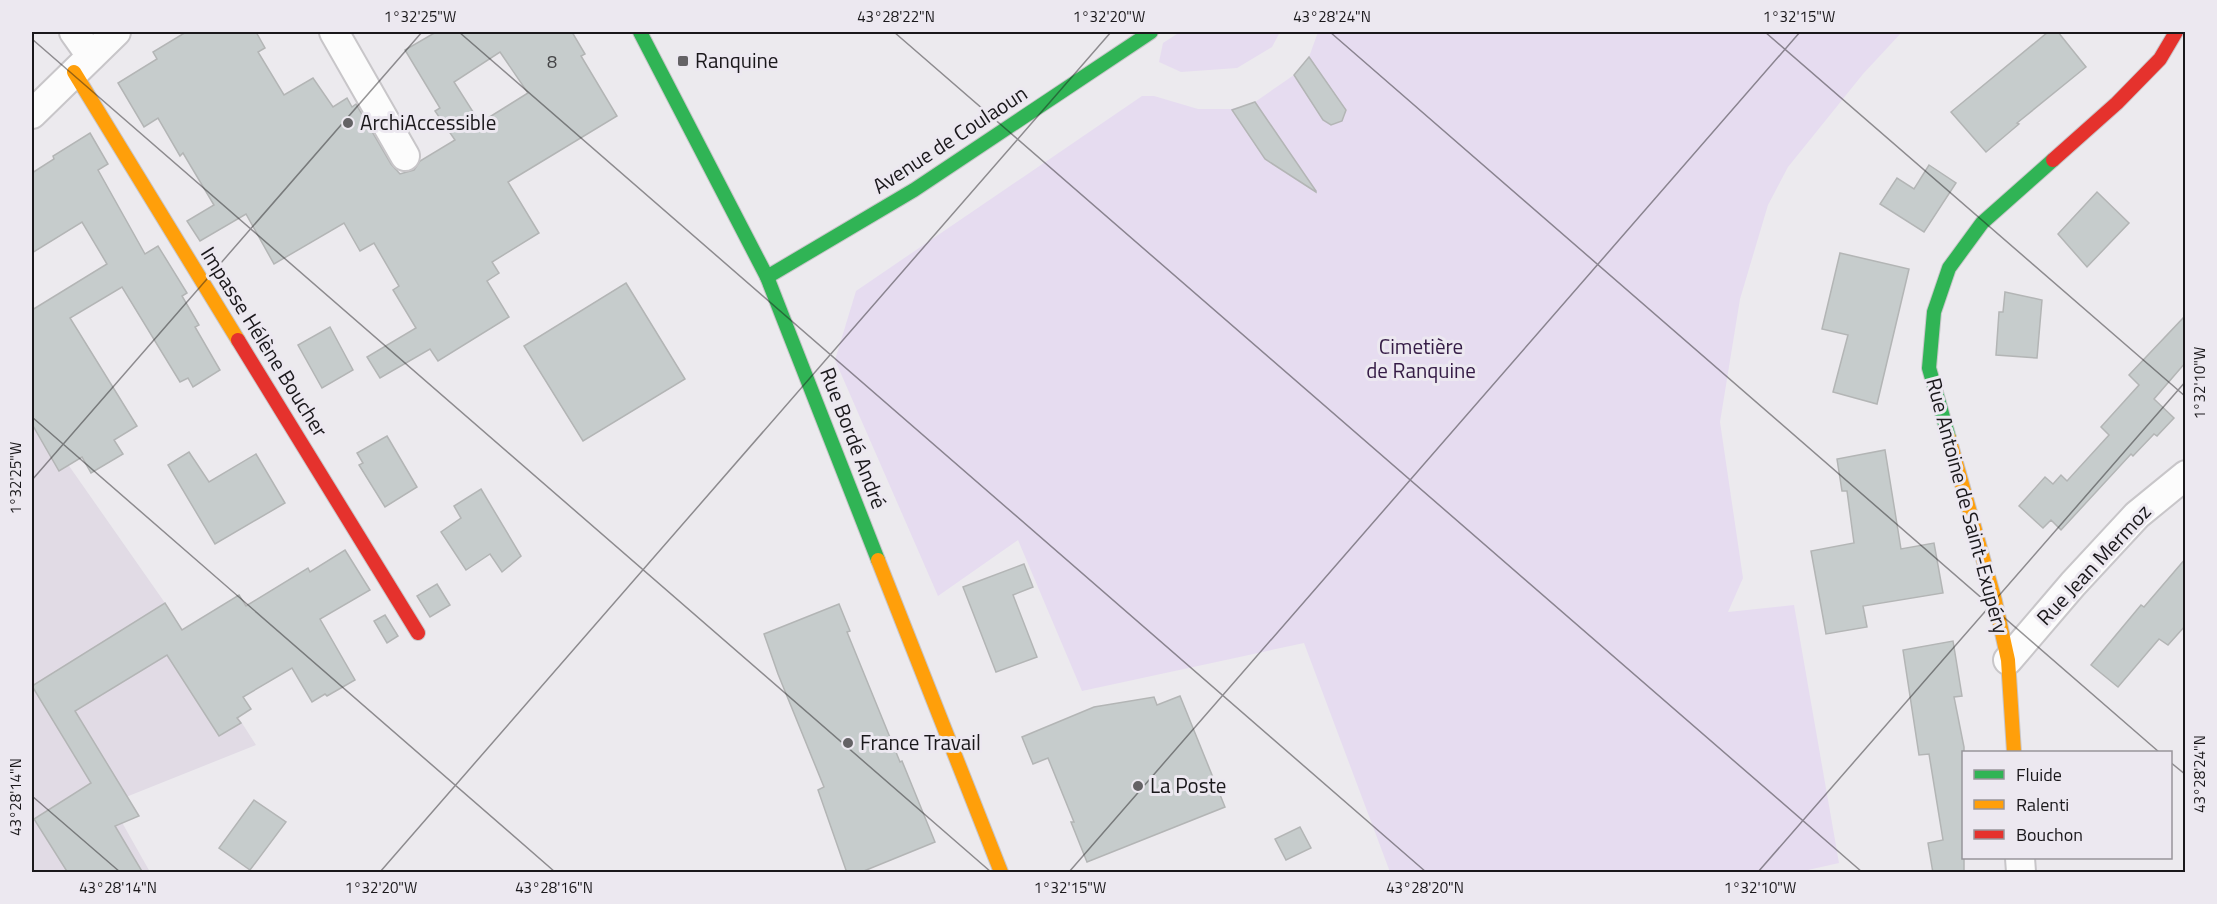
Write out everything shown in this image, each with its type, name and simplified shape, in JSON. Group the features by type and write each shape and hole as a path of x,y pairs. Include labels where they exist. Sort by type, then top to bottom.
{"street":[{"path":"74,32 83,64"},
{"path":"32,114 116,32"},
{"path":"334,32 405,156"},
{"name":"Rue Bordé André","path":"640,32 767,276 1001,873"},
{"name":"Avenue de Coulaoun","path":"767,276 823,246 962,160 1151,32"},
{"name":"Rue Antoine de Saint-Exupéry","path":"2014,751 2008,660 1995,601 1929,368 1934,312 1949,268 1982,223 2116,103 2173,57 2176,32"},
{"name":"Impasse Hélène Boucher","path":"83,64 418,633"},
{"name":"Rue Jean Mermoz","path":"2008,660 2137,514 2186,476"}],"shaded area":[{"path":"32,413 165,603 256,745 111,803 150,872 32,872"}],"green space":[{"path":"1180,32 1280,32 1272,47 1237,68 1181,72 1159,62 1163,43"},
{"name":"Cimetière de Ranquine","path":"1318,32 1902,32 1863,74 1788,167 1768,205 1740,299 1720,422 1743,578 1728,612 1794,605 1839,863 1799,872 1390,872 1304,643 1082,691 1018,540 938,596 835,360 856,291 1142,96 1154,96 1198,109 1231,109 1255,102 1294,75 1309,57"}],"building":[{"path":"186,32 256,32 265,48 258,52 284,95 313,78 333,107 347,98 352,107 356,104 391,164 400,174 414,170 420,161 455,140 435,111 440,108 405,50 436,32 572,32 585,54 581,56 617,116 508,182 539,233 492,262 499,273 487,281 509,317 438,361 430,349 380,378 367,357 416,328 393,290 399,286 374,243 360,251 344,223 274,264 246,214 200,241 187,221 214,205 183,153 180,156 158,118 144,127 118,83 157,59 153,52","holes":["500,52 528,93 480,123 454,82"]},
{"path":"2048,32 2058,32 2086,67 2017,123 2019,124 1986,152 1951,112"},
{"path":"1309,57 1346,110 1342,121 1331,125 1323,120 1294,75"},
{"path":"1255,102 1316,192 1265,159 1232,110"},
{"path":"90,133 108,164 98,170 145,254 158,246 187,293 182,296 199,325 195,327 220,370 193,387 188,378 180,382 122,287 70,318 137,426 114,440 123,454 91,473 82,457 59,471 32,424 32,310 107,264 82,222 32,253 32,173 54,159 53,156"},
{"path":"1929,165 1956,183 1924,232 1880,204 1897,178 1914,189"},
{"path":"2097,192 2129,223 2087,267 2058,234"},
{"path":"1840,253 1909,269 1877,404 1833,392 1848,335 1822,329"},
{"path":"626,283 685,379 583,441 524,346"},
{"path":"2005,292 2042,300 2037,358 1996,355 1999,312 2003,312"},
{"path":"2186,315 2186,362 2154,399 2174,418 2157,436 2154,434 2133,456 2131,454 2061,530 2051,520 2043,528 2019,506 2045,477 2053,484 2061,475 2067,481 2109,435 2101,427 2139,385 2129,375"},
{"path":"330,327 353,370 322,388 298,345"},
{"path":"387,436 417,487 385,507 359,465 363,463 357,453"},
{"path":"1885,450 1901,549 1934,543 1943,593 1863,606 1867,627 1826,634 1811,551 1854,543 1847,491 1842,491 1837,459"},
{"path":"189,452 209,482 256,454 285,503 215,544 168,465"},
{"path":"481,489 521,556 502,572 490,554 466,570 441,532 461,518 454,506"},
{"path":"345,550 370,590 320,619 355,680 312,702 292,668 243,697 251,709 237,718 241,723 219,736 167,655 75,711 139,816 115,826 143,873 68,873 34,819 91,783 32,686 165,603 182,630 239,595 246,606 308,568 310,572"},
{"path":"2186,558 2186,625 2168,645 2159,639 2118,687 2091,665 2141,605 2144,607"},
{"path":"1024,564 1033,587 1013,595 1037,657 996,672 963,587"},
{"path":"437,584 450,605 430,617 417,596"},
{"name":"France Travail","path":"839,604 850,631 847,632 935,842 859,873 847,873 818,790 824,787 764,634"},
{"path":"385,615 398,636 387,643 374,621"},
{"path":"1953,641 1962,696 1954,697 1964,747 1962,751 1962,859 1964,859 1964,873 1933,873 1928,843 1943,840 1929,754 1919,755 1903,650"},
{"name":"La Poste","path":"1180,696 1225,807 1087,862 1071,822 1074,822 1048,758 1033,764 1022,737 1094,707 1154,697 1157,705"},
{"path":"254,800 286,822 250,870 219,848"},
{"path":"1300,827 1311,848 1286,860 1275,839"}],"traffic: fast":[{"path":"640,32 767,277 878,560"},
{"path":"767,277 914,190 1151,32"},
{"path":"1949,438 1929,368 1934,312 1949,268 1982,223 2053,160"}],"traffic: slow":[{"path":"74,72 238,340"},
{"path":"1949,438 1995,601 2008,660 2014,751"},
{"path":"878,560 1001,872"}],"traffic: jam":[{"path":"2053,160 2117,103 2160,59 2176,32"},
{"path":"238,340 418,633"}],"place":[{"name":"Ranquine","path":"683,61"},
{"name":"ArchiAccessible","path":"348,123"},
{"name":"France Travail","path":"848,743"},
{"name":"La Poste","path":"1138,786"}]}
